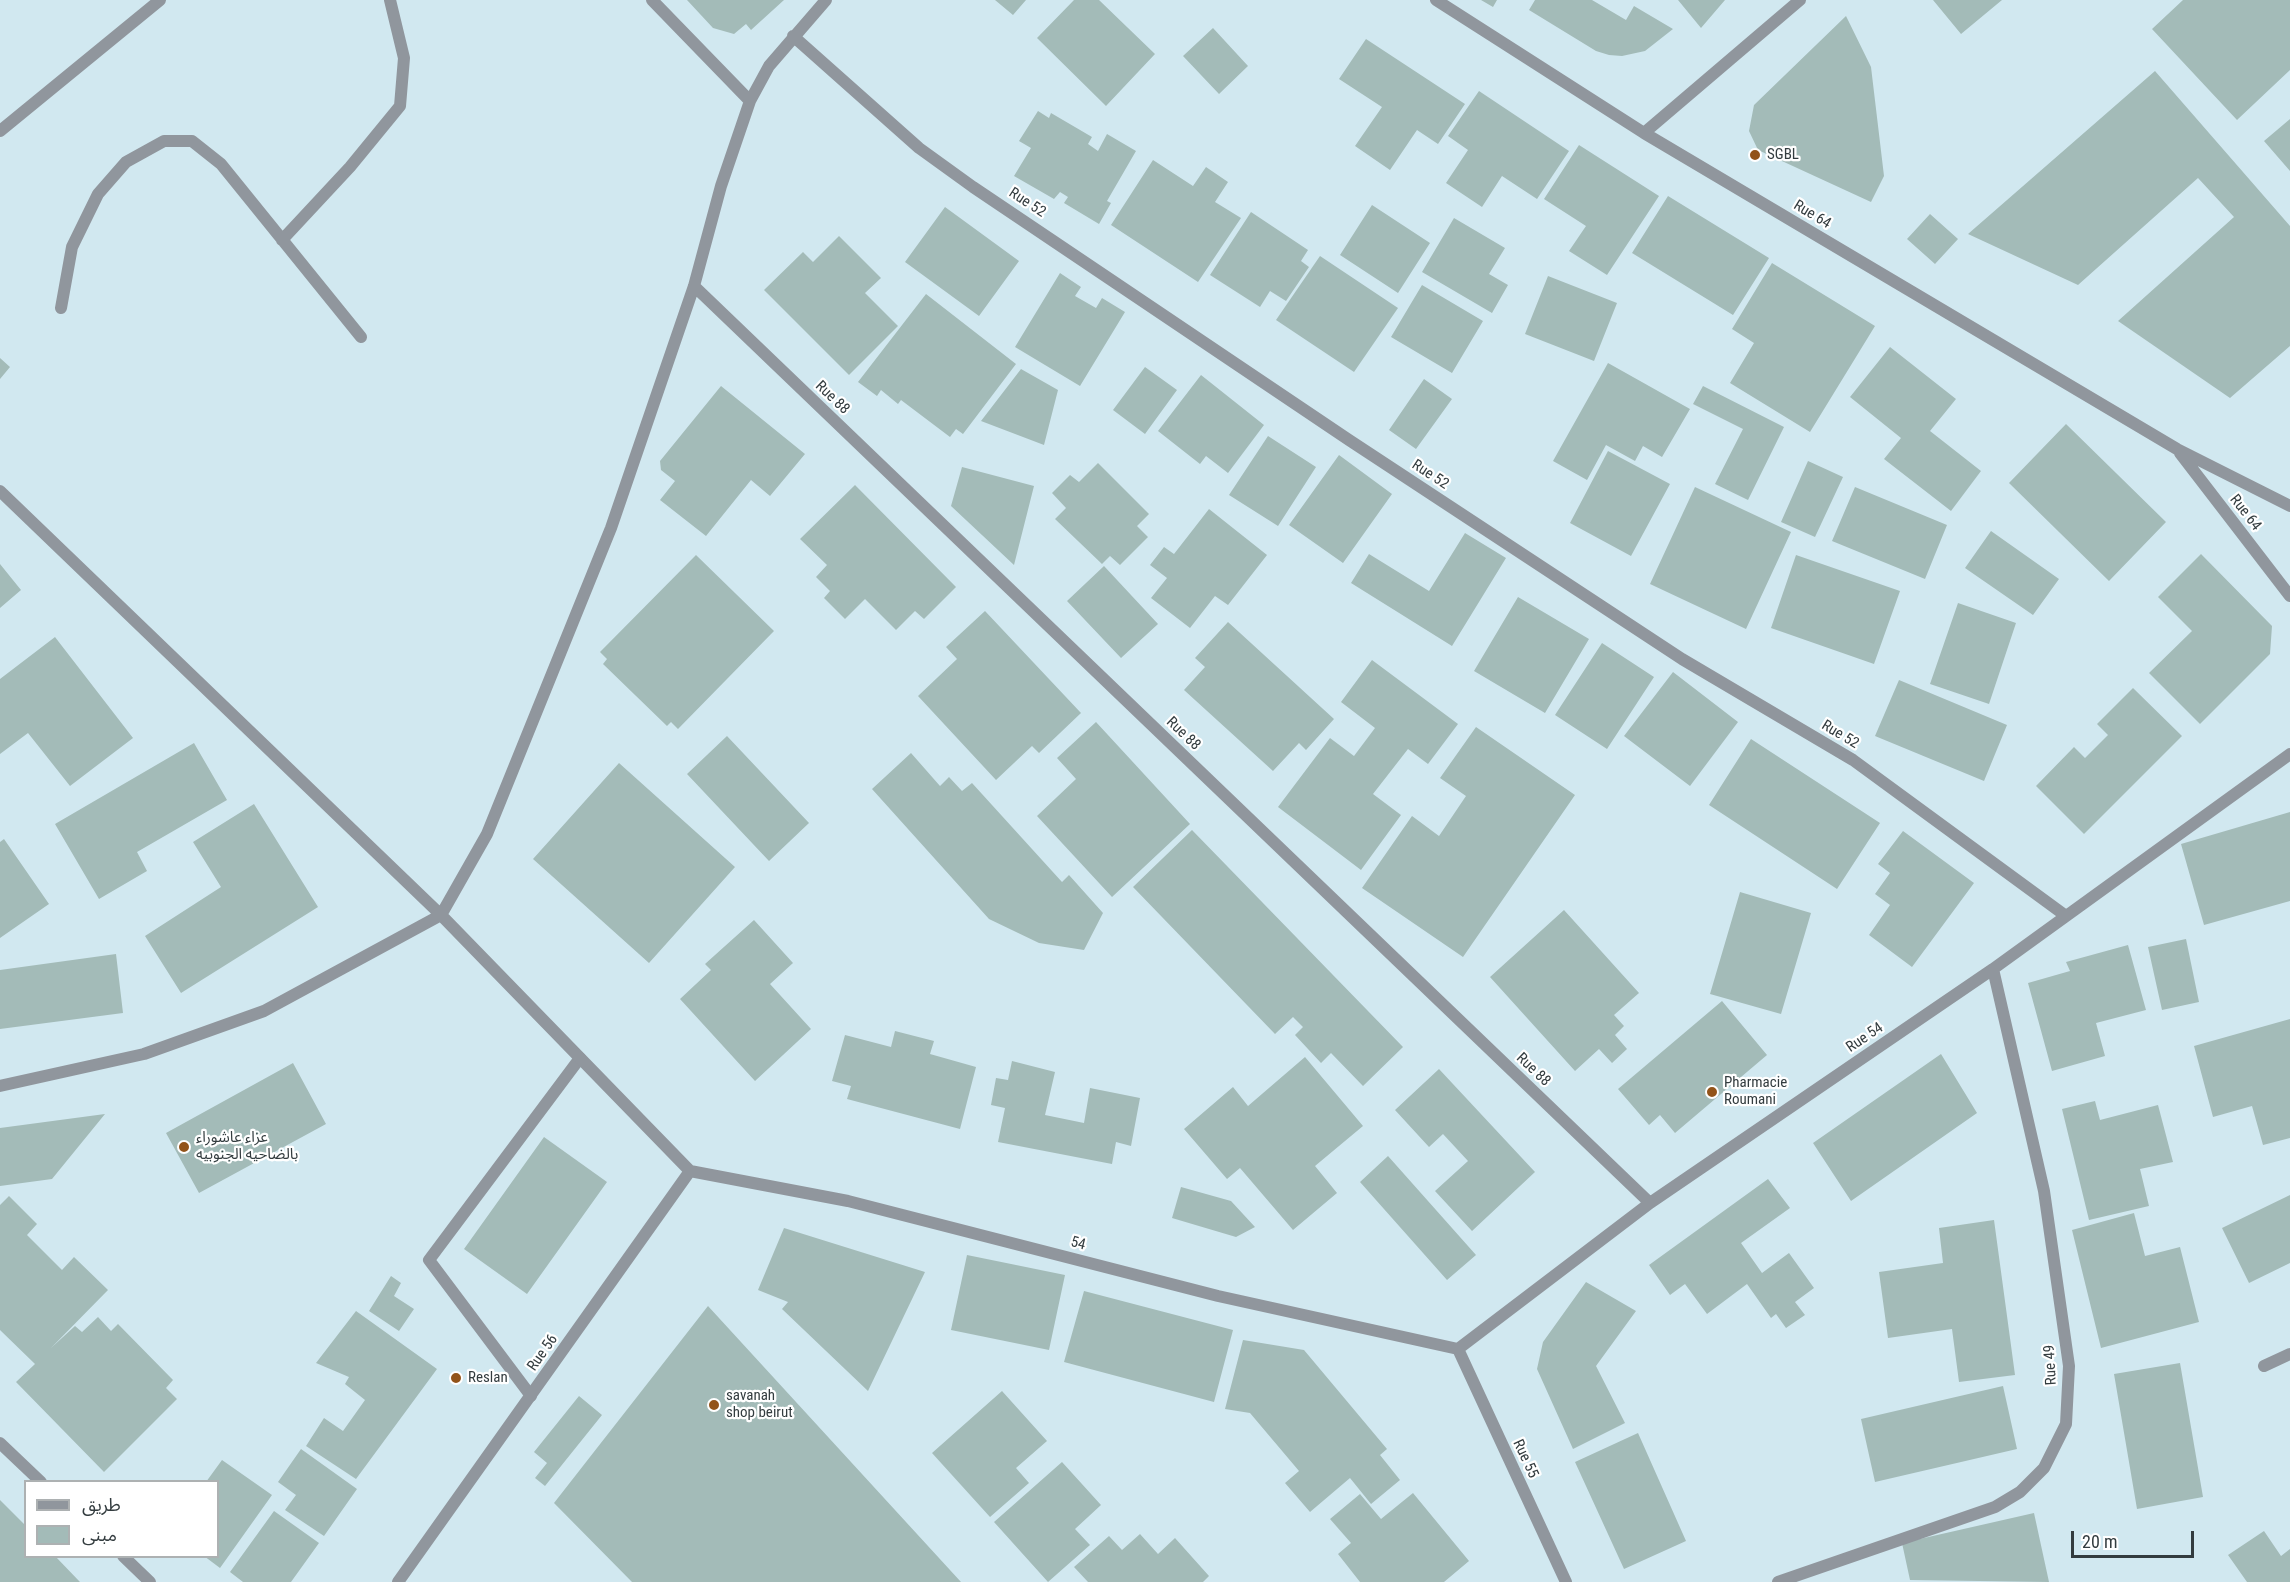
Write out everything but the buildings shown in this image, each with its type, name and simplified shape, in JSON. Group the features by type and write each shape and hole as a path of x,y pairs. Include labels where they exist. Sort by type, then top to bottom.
{"street":[{"path":"0,131 160,0"},
{"path":"282,240 350,167 400,106 404,58 390,0"},
{"path":"652,0 750,101"},
{"path":"0,1086 144,1054 264,1011 441,915 487,834 611,528 694,286 721,186 750,101 769,66 826,0"},
{"name":"Rue 64","path":"1436,0 1644,133 2177,449 2290,506"},
{"path":"1644,133 1800,0"},
{"name":"Rue 52","path":"793,36 920,148 973,187 1349,440 1682,659 1853,760 2066,916"},
{"path":"61,308 72,247 98,194 126,162 164,141 192,141 221,164 362,337"},
{"name":"Rue 88","path":"694,286 1650,1203"},
{"name":"Rue 64","path":"2177,449 2290,596"},
{"path":"0,491 441,915 690,1171"},
{"name":"Rue 54","path":"1458,1349 1650,1203 1993,969 2290,754"},
{"name":"Rue 49","path":"1778,1582 1995,1507 2020,1492 2044,1468 2066,1424 2069,1366 2044,1191 1993,969"},
{"path":"531,1396 429,1260 580,1058"},
{"name":"54","path":"690,1171 848,1201 1218,1296 1458,1349"},
{"name":"Rue 56","path":"399,1582 690,1171"},
{"name":"Rue 55","path":"1458,1349 1566,1582"},
{"path":"2264,1366 2290,1354"},
{"path":"0,1443 39,1480"},
{"path":"124,1558 150,1582"}],"place":[{"name":"SGBL","path":"1755,155"},
{"name":"Pharmacie Roumani","path":"1712,1092"},
{"name":"عزاء عاشوراء بالضاحيه الجنوبيه","path":"184,1147"},
{"name":"Reslan","path":"456,1378"},
{"name":"savanah shop beirut","path":"714,1405"}]}
